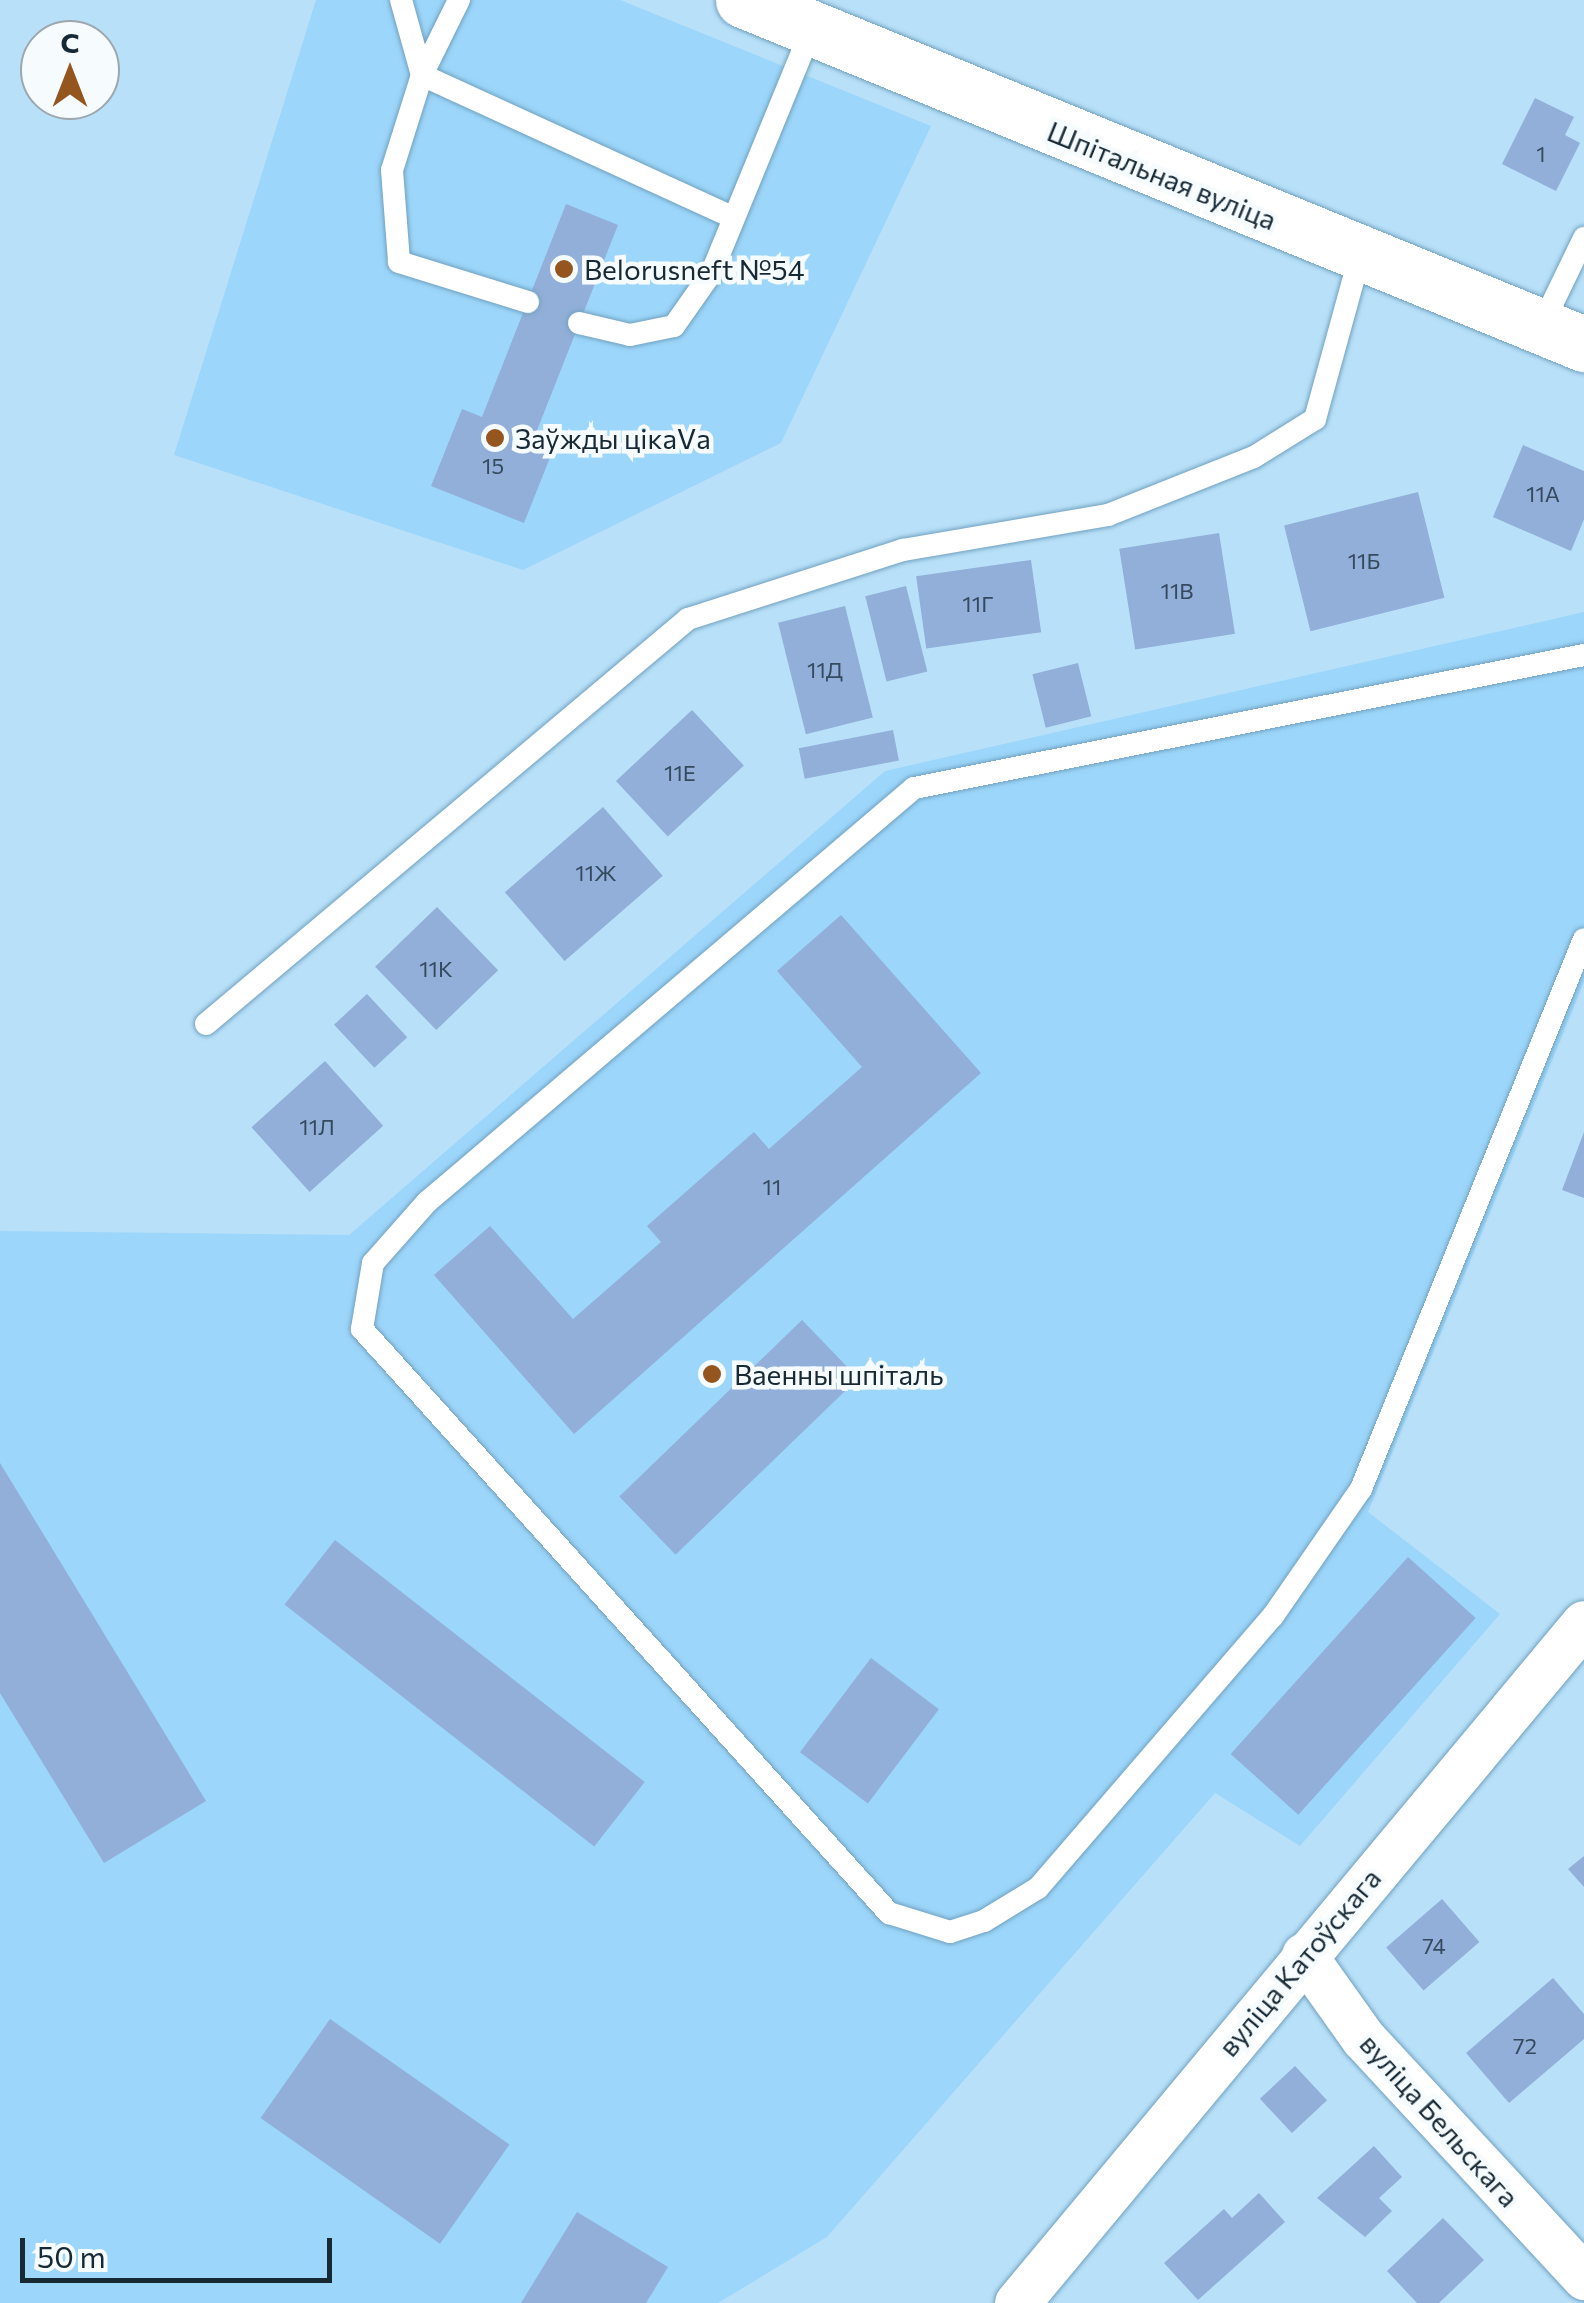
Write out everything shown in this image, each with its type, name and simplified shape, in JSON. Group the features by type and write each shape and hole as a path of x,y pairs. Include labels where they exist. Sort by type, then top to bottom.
{"main road":[{"name":"Шпітальная вуліца","path":"742,0 1360,256 1562,335"}],"street":[{"name":"вуліца Катоўскага","path":"1017,2303 1584,1623"},
{"name":"вуліца Бельскага","path":"1304,1955 1363,2038 1584,2278"}],"lane":[{"path":"401,0 422,75 730,216"},
{"path":"458,0 422,75 392,170 399,262 528,302"},
{"path":"579,323 630,335 674,326 712,272 730,216 786,104 811,31"},
{"path":"1562,335 1584,238"},
{"path":"206,1024 688,619 904,550 1108,515 1254,457 1315,419 1360,256"},
{"path":"1584,655 914,788 427,1202 373,1263 362,1329 889,1913 950,1932 984,1921 1038,1888 1273,1616 1361,1489 1584,939"}],"shaded area":[{"path":"316,0 620,0 931,126 781,443 523,570 174,455"},
{"name":"Ваенны шпіталь","path":"1584,612 1584,982 1368,1512 1500,1614 1300,1846 1215,1793 827,2237 718,2303 0,2303 0,1231 349,1235 885,771"}],"building":[{"path":"1535,98 1574,117 1565,135 1580,143 1556,191 1502,164"},
{"path":"566,204 618,225 534,438 555,445 524,523 431,486 462,409 482,417"},
{"path":"1523,445 1584,471 1584,519 1571,551 1493,517"},
{"path":"1418,492 1444,598 1310,631 1284,525"},
{"path":"1219,533 1235,634 1135,650 1119,549"},
{"path":"1031,560 1041,632 926,648 916,576"},
{"path":"906,586 927,671 887,682 865,596"},
{"path":"845,606 873,718 806,734 778,623"},
{"path":"1078,663 1091,716 1046,728 1032,674"},
{"path":"692,710 744,766 668,837 616,781"},
{"path":"893,730 899,760 805,779 799,748"},
{"path":"603,807 663,876 565,961 505,892"},
{"path":"437,907 498,970 436,1030 375,967"},
{"path":"841,915 981,1073 574,1434 434,1275 490,1226 573,1319 661,1242 647,1226 754,1132 769,1149 862,1067 777,971"},
{"path":"367,994 407,1037 374,1068 334,1025"},
{"path":"325,1061 383,1126 310,1192 251,1127"},
{"path":"1584,1132 1584,1198 1562,1190"},
{"path":"802,1320 858,1378 676,1555 619,1496"},
{"path":"0,1463 206,1801 104,1863 0,1693"},
{"path":"335,1540 645,1782 594,1847 285,1605"},
{"path":"1408,1557 1476,1618 1298,1815 1231,1754"},
{"path":"871,1658 939,1709 868,1803 800,1752"},
{"path":"1584,1856 1584,1887 1568,1869"},
{"path":"1442,1899 1479,1942 1424,1991 1386,1948"},
{"path":"1553,1978 1584,2014 1584,2039 1509,2103 1466,2053"},
{"path":"330,2019 509,2145 440,2244 261,2118"},
{"path":"1295,2066 1327,2100 1292,2133 1260,2099"},
{"path":"1374,2146 1402,2177 1379,2198 1392,2211 1365,2237 1317,2198"},
{"path":"1259,2193 1285,2222 1198,2300 1164,2263 1224,2209 1232,2218"},
{"path":"577,2212 668,2267 646,2303 521,2303"},
{"path":"1443,2218 1484,2260 1439,2303 1417,2303 1387,2271"}],"place":[{"name":"Belorusneft №54","path":"564,269"},
{"name":"Заўжды цікаVа","path":"495,438"},
{"name":"Ваенны шпіталь","path":"712,1374"}]}
